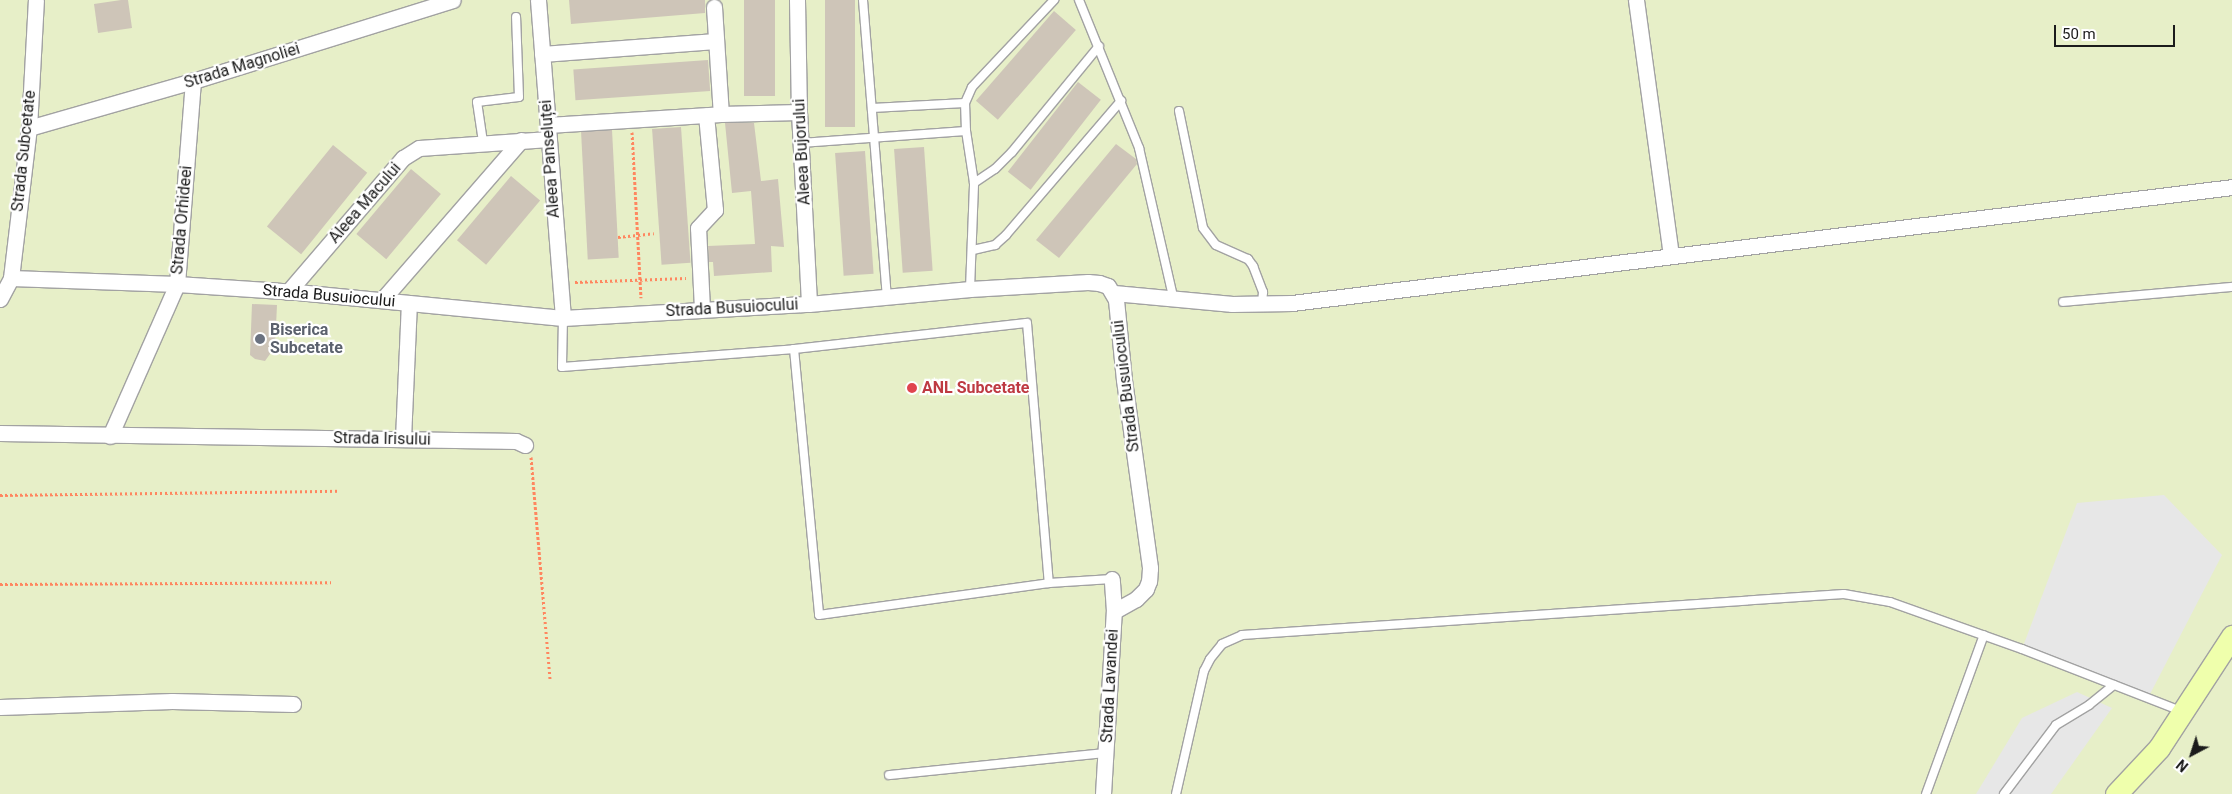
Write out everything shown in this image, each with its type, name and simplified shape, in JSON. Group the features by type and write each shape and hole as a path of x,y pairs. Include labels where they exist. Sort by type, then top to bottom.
{"street":[{"name":"Strada Subcetate","path":"0,299 11,278 29,128 36,0"},
{"name":"Strada Magnoliei","path":"29,128 193,81 453,0"},
{"name":"Aleea Panseluței","path":"538,0 563,318"},
{"name":"Aleea Bujorului","path":"797,0 799,112 809,304"},
{"path":"1636,0 1671,255"},
{"path":"702,309 698,228 715,210 713,114 716,41 714,7"},
{"path":"542,54 716,41"},
{"name":"Strada Orhideei","path":"110,436 177,284 193,81"},
{"name":"Aleea Macului","path":"288,292 403,158 419,148 520,140 548,132 631,119 713,114 799,112"},
{"path":"382,300 520,140"},
{"path":"1114,293 1232,304 1292,303 2232,187"},
{"name":"Strada Busuiocului","path":"11,278 177,284 288,292 563,318 809,304 970,289 1088,282 1108,286 1114,293 1117,308 1124,380 1150,568 1146,589 1136,599 1114,611"},
{"path":"403,439 409,303"},
{"name":"Strada Irisului","path":"0,433 110,436 516,440 525,445"},
{"name":"Strada Lavandei","path":"1104,794 1114,611 1112,579"},
{"path":"2116,794 2159,748 2232,636"},
{"path":"0,707 172,701 293,704"}],"lane":[{"path":"864,0 887,296"},
{"path":"970,289 973,250 974,183 966,130 966,103 972,87 1054,0"},
{"path":"1079,0 1139,148 1173,297"},
{"path":"483,142 477,102 520,98 516,17"},
{"path":"974,183 996,168 1012,152 1099,46"},
{"path":"973,250 995,245 1006,235 1121,101"},
{"path":"872,108 966,103"},
{"path":"1179,111 1192,183 1203,228 1216,245 1248,259 1253,266 1263,292 1262,304"},
{"path":"801,143 966,130"},
{"path":"2063,302 2232,287"},
{"path":"563,318 562,367 794,349 1027,323 1049,583"},
{"path":"794,349 819,615 1049,583 1112,579"},
{"path":"1176,794 1204,671 1210,659 1222,644 1242,635 1844,594 1890,602 1984,635 2183,712"},
{"path":"1926,794 1984,635"},
{"path":"2004,794 2056,725 2089,705 2114,685"},
{"path":"889,775 1106,753"}],"path":[{"path":"631,119 642,314"},
{"path":"618,237 654,233"},
{"path":"560,283 700,278"},
{"path":"525,445 531,455 550,680"},
{"path":"0,495 340,491"},
{"path":"0,584 331,582"}],"green space":[{"path":"0,0 2232,0 2232,794 0,794"}],"shaded area":[{"path":"2164,495 2222,555 2148,698 2022,649 2077,503"},
{"path":"2077,692 2112,708 2051,794 1976,794 2022,718"}],"building":[{"path":"128,0 132,28 98,33 94,4"},
{"path":"569,0 705,0 705,13 571,24"},
{"path":"744,0 775,0 775,96 744,96"},
{"path":"825,0 855,0 855,127 825,127"},
{"path":"1054,11 1076,30 998,120 976,101"},
{"path":"708,60 710,91 575,100 573,69"},
{"path":"1078,82 1101,100 1031,190 1008,172"},
{"path":"725,123 754,123 761,181 778,179 784,247 771,246 772,272 714,276 713,262 709,262 708,246 755,244 751,191 732,193"},
{"path":"681,127 690,263 662,265 652,129"},
{"path":"612,130 619,258 588,259 581,132"},
{"path":"1116,144 1136,159 1137,164 1059,258 1036,240"},
{"path":"333,145 367,173 301,254 267,227"},
{"path":"924,147 933,271 903,273 894,149"},
{"path":"865,151 874,274 844,276 835,153"},
{"path":"411,169 441,194 386,259 356,234"},
{"path":"511,176 540,200 486,265 457,240"},
{"path":"252,304 277,305 275,347 265,361 255,359 250,355"}],"place":[{"name":"Biserica Subcetate","path":"260,339"},
{"name":"ANL Subcetate","path":"912,388"}]}
